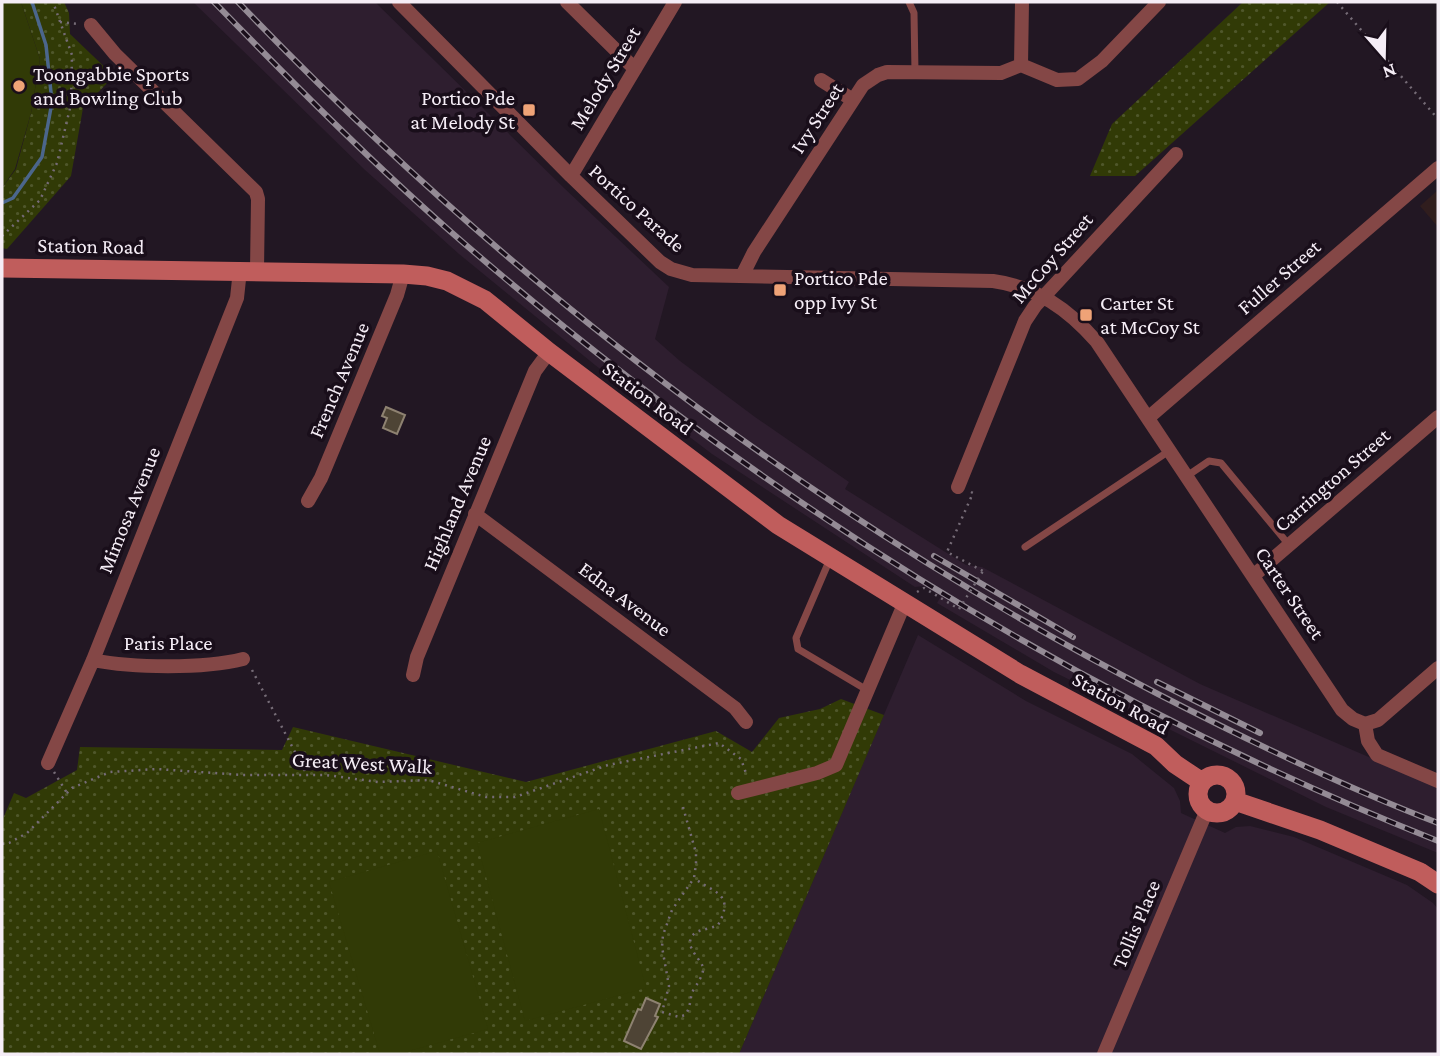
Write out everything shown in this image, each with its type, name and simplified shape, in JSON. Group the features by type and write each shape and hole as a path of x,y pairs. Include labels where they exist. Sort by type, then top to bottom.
{"main road":[{"name":"Station Road","path":"2,268 403,274 427,276 462,288 485,300 548,352 778,525 1020,674 1156,746 1175,764 1202,782"},
{"path":"1213,775 1225,777 1234,785 1235,801 1224,811 1207,810 1202,806 1198,794 1202,782 1213,775"},
{"path":"1235,801 1321,830 1420,872 1438,884"}],"street":[{"name":"Portico Parade","path":"399,2 571,176 660,262 671,269 692,275 993,281 1012,284 1043,295"},
{"path":"567,2 635,69"},
{"name":"Melody Street","path":"571,176 676,2"},
{"path":"1022,2 1021,65 1057,80 1078,79 1102,61 1159,2"},
{"name":"Mimosa Avenue","path":"48,763 93,660 248,270 258,199 256,192 115,54 91,25"},
{"name":"Ivy Street","path":"742,276 754,252 863,85 878,75 915,72 1001,73 1021,65"},
{"path":"821,80 853,100"},
{"name":"McCoy Street","path":"958,486 1025,321 1043,295 1176,154"},
{"name":"Fuller Street","path":"1148,418 1438,167"},
{"name":"French Avenue","path":"308,501 321,478 397,295 403,274"},
{"name":"Carter Street","path":"1043,295 1072,316 1097,342 1342,709 1353,719 1365,724"},
{"name":"Highland Avenue","path":"413,675 417,657 475,514 535,371 548,352"},
{"name":"Carrington Street","path":"1253,576 1438,417"},
{"name":"Edna Avenue","path":"475,514 724,700 746,722"},
{"path":"746,791 817,773 836,765 905,602"},
{"name":"Paris Place","path":"93,660 113,664 219,665 243,659"},
{"path":"1438,668 1386,714 1373,723 1365,724 1368,741 1377,755 1438,781"},
{"name":"Tollis Place","path":"1104,1054 1207,810"}],"lane":[{"path":"909,2 914,13 915,72"},
{"path":"1025,547 1170,450"},
{"name":"Carter Street","path":"1187,476 1209,461 1221,463 1289,545"},
{"path":"831,557 796,638 796,646 867,690"}],"path":[{"path":"2,236 40,200 57,163 71,104 72,55 53,2"},
{"path":"1337,2 1438,119"},
{"path":"60,22 91,25"},
{"path":"931,592 959,609 983,571 947,552 973,492 958,486"},
{"path":"243,659 256,674 307,775"},
{"name":"Great West Walk","path":"2,844 27,833 67,793 91,778 110,772 156,769 242,775 307,775 378,782 428,780 486,797 515,797 608,765 719,743 741,759 746,791"},
{"path":"48,763 67,793"},
{"path":"683,807 696,858 694,878 672,910 663,935 662,947 669,986 662,1012 679,1017 685,1015 690,1008 694,990 702,978 702,966 690,945 691,935 718,925 724,908 722,896 694,878"}],"shaded area":[{"path":"193,2 375,2 669,287 655,339 680,361 849,482 845,489 966,565 982,567 1200,684 1438,787 1438,853 1326,807 1054,672 937,603 941,596 924,586 915,587 712,454 595,365 459,254 365,170"},
{"path":"1438,190 1438,227 1420,206"},
{"path":"918,635 1026,701 1132,754 1174,788 1180,801 1181,813 1225,833 1236,827 1250,826 1294,837 1407,885 1433,903 1438,909 1438,1054 739,1054"}],"green space":[{"name":"Toongabbie Sports and Bowling Club","path":"2,2 21,2 40,59 31,113 15,169 2,188"},
{"path":"21,2 64,2 69,13 70,34 114,76 83,108 71,176 7,249 2,248 2,188 16,169 31,113 40,59"},
{"path":"1243,2 1330,2 1135,176 1090,176 1112,124"},
{"path":"841,699 884,715 739,1054 2,1054 2,821 14,793 26,798 77,770 80,747 282,750 293,727 526,782 716,731 752,752 779,718 820,709"},
{"path":"599,809 646,988 525,1021 477,843"},
{"path":"437,851 488,1029 398,1054 380,1054 329,882"}],"building":[{"path":"386,407 405,415 397,434 383,428 387,418 382,416"},
{"path":"646,998 660,1004 655,1016 658,1017 641,1049 624,1041 638,1009 641,1010"}],"waterway":[{"path":"2,203 13,198 42,157 52,102 46,45 32,2"}],"railway":[{"path":"214,2 360,148 451,232 562,326 678,415 796,499 919,578 1044,653 1173,721 1304,784 1438,841"},
{"path":"238,2 340,105 446,203 556,297 669,386 786,470 906,550 1030,624 1158,694 1296,762 1438,823"},
{"path":"934,556 1073,637"},
{"path":"1157,682 1260,733"}],"place":[{"name":"Toongabbie Sports and Bowling Club","path":"19,86"},
{"name":"Portico Pde at Melody St","path":"529,110"},
{"name":"Portico Pde opp Ivy St","path":"780,290"},
{"name":"Carter St at McCoy St","path":"1086,315"}]}
